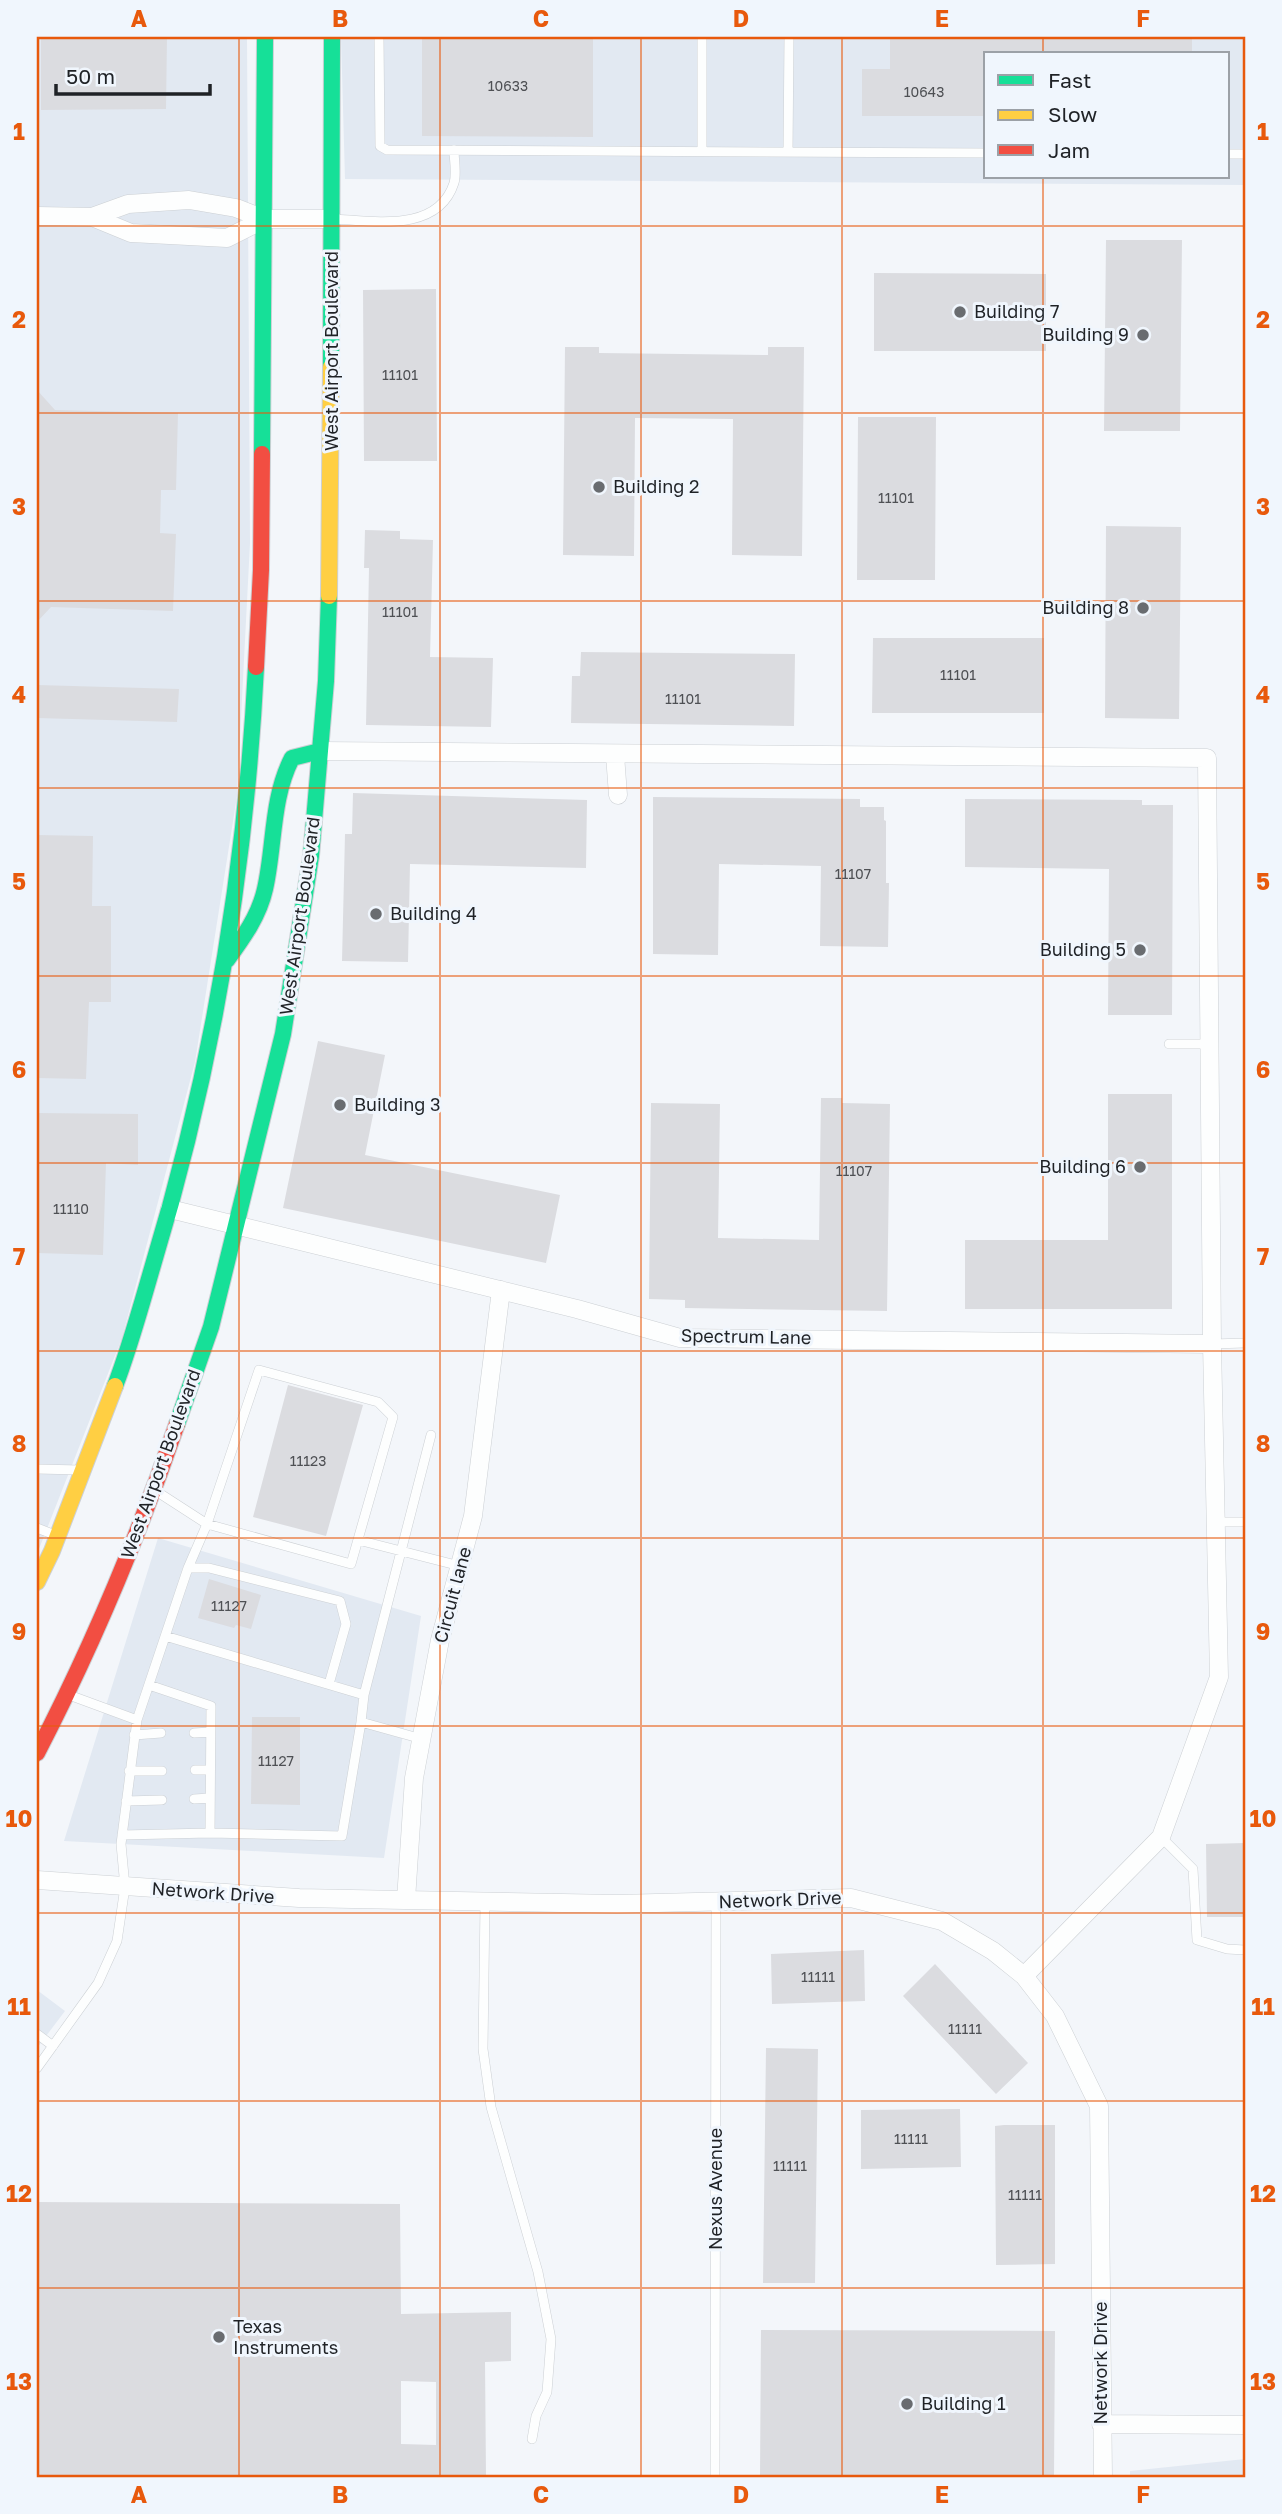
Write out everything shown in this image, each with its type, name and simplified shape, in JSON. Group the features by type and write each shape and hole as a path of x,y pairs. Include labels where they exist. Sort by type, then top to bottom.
{"main road":[{"path":"37,1582 122,1368 170,1209 207,1057 236,883 253,730 261,570 265,37"},
{"name":"West Airport Boulevard","path":"37,1753 67,1695 154,1490 211,1327 283,1034 311,856 326,681 331,547 332,37"},
{"path":"222,967 253,923 265,891 281,780 292,758 320,751"}],"street":[{"path":"37,216 92,217 128,204 189,200 236,208 265,219 332,219"},
{"path":"92,217 131,233 227,238 265,219"},
{"path":"320,751 1207,758 1212,1344 1219,1677 1161,1837 1024,1976"},
{"path":"615,755 618,796"},
{"name":"Spectrum Lane","path":"170,1209 501,1290 680,1338 1212,1344"},
{"name":"Circuit lane","path":"407,1900 414,1778 440,1640 473,1516 501,1290"},
{"name":"Network Drive","path":"37,1880 299,1898 617,1904 851,1898 942,1921 993,1951 1024,1976 1055,2017 1099,2106 1103,2477"},
{"path":"1101,2424 1245,2425"}],"lane":[{"path":"379,37 380,146 387,149 984,153"},
{"path":"702,37 702,151"},
{"path":"788,152 789,37"},
{"path":"332,219 402,222 424,216 443,203 454,181 454,150"},
{"path":"1169,1044 1209,1044"},
{"path":"1212,1344 1245,1343"},
{"path":"37,2068 98,1983 117,1941 125,1887 122,1835 137,1720 188,1568 207,1524 259,1370 377,1402 393,1417 351,1564 207,1524 154,1490"},
{"path":"122,1835 210,1833 342,1836 364,1695 431,1434"},
{"path":"37,1469 82,1470"},
{"path":"1216,1522 1245,1522"},
{"path":"37,1528 57,1536"},
{"path":"358,1540 460,1566"},
{"path":"188,1568 209,1568 340,1601 346,1624 329,1684"},
{"path":"165,1636 364,1695"},
{"path":"149,1685 211,1706 210,1833"},
{"path":"67,1695 137,1720"},
{"path":"361,1722 422,1739"},
{"path":"194,1732 211,1732"},
{"path":"134,1735 161,1733"},
{"path":"129,1771 162,1770"},
{"path":"195,1770 211,1770"},
{"path":"194,1799 210,1798"},
{"path":"126,1801 162,1800"},
{"path":"1161,1837 1193,1869 1197,1940 1227,1950 1245,1950"},
{"path":"485,1902 483,2049 491,2107 538,2273 551,2339 547,2392 536,2416 532,2439"},
{"name":"Nexus Avenue","path":"715,2477 716,1902"},
{"path":"37,2035 53,2046"}],"shaded area":[{"path":"37,37 247,37 250,543 237,796 195,1062 122,1338 37,1554"},
{"path":"341,37 1245,37 1245,185 345,179"},
{"path":"158,1538 421,1616 384,1858 64,1841"},
{"path":"37,1990 65,2011 37,2048"},
{"path":"1245,2459 1245,2477 1130,2477 1130,2471"}],"building":[{"path":"41,37 167,37 166,109 41,110"},
{"path":"422,37 593,37 593,137 422,136"},
{"path":"890,37 1192,37 1192,52 984,52 984,116 862,116 862,69 890,69"},
{"name":"Building 9","path":"1106,240 1182,240 1180,431 1104,431"},
{"name":"Building 7","path":"874,273 1046,274 1046,351 874,351"},
{"path":"436,289 437,461 364,461 363,290"},
{"name":"Building 2","path":"565,347 599,347 599,353 768,355 768,347 804,347 802,556 732,555 733,419 635,418 634,556 563,555"},
{"path":"37,390 55,410 178,413 176,490 161,490 160,533 176,534 173,611 51,607 37,622"},
{"path":"858,417 936,417 935,580 857,580"},
{"name":"Building 8","path":"1106,526 1181,527 1179,719 1105,718"},
{"path":"365,530 400,531 400,539 433,540 430,657 493,658 491,727 366,725 369,568 364,568"},
{"path":"873,638 1044,638 1044,713 872,713"},
{"path":"581,652 795,654 794,726 571,723 572,676 580,676"},
{"path":"37,685 179,689 177,722 37,718"},
{"name":"Building 4","path":"353,793 587,800 586,868 410,864 408,962 342,961 345,834 352,834"},
{"path":"653,797 860,799 860,807 884,807 886,883 889,883 888,947 820,946 821,866 719,864 718,955 653,954"},
{"name":"Building 5","path":"965,799 1142,800 1142,805 1173,805 1172,1015 1108,1015 1109,869 965,867"},
{"path":"37,835 93,836 92,906 111,906 111,1002 89,1002 86,1079 37,1078"},
{"name":"Building 3","path":"318,1041 385,1055 365,1155 560,1195 546,1263 283,1208"},
{"name":"Building 6","path":"1108,1094 1172,1094 1172,1309 965,1309 965,1240 1108,1240"},
{"path":"821,1098 842,1098 842,1103 890,1104 887,1311 685,1308 685,1300 649,1299 651,1103 720,1104 718,1238 819,1240"},
{"path":"37,1113 138,1114 138,1165 106,1163 103,1255 37,1253"},
{"path":"288,1385 363,1405 326,1536 253,1517"},
{"path":"209,1579 261,1595 251,1629 236,1625 234,1628 198,1618"},
{"path":"252,1717 300,1717 300,1805 251,1804"},
{"path":"1245,1843 1245,1917 1207,1917 1206,1844"},
{"path":"864,1950 865,2001 772,2004 771,1954"},
{"path":"935,1964 1028,2063 996,2094 903,1996"},
{"path":"766,2048 818,2049 815,2283 763,2283"},
{"path":"960,2109 961,2167 861,2169 861,2110"},
{"path":"1055,2125 1055,2264 996,2265 995,2126"},
{"name":"Texas Instruments","path":"37,2202 400,2204 401,2314 511,2312 511,2361 485,2362 486,2477 37,2477","holes":["401,2381 436,2382 436,2445 401,2444"]},
{"name":"Building 1","path":"761,2330 1055,2331 1054,2477 760,2477"}],"traffic: fast":[{"path":"262,454 265,37"},
{"path":"331,367 332,37"},
{"path":"177,1424 211,1327 283,1034 311,856 326,681 329,596"},
{"path":"115,1386 174,1192 209,1044 235,894 256,667"},
{"path":"227,960 250,926 262,899 280,790 292,758 320,751"}],"traffic: slow":[{"path":"329,596 331,367"},
{"path":"37,1582 52,1551 115,1386"}],"traffic: jam":[{"path":"256,667 261,570 262,454"},
{"path":"37,1753 77,1673 113,1591 177,1424"}],"place":[{"name":"Building 7","path":"960,312"},
{"name":"Building 9","path":"1143,335"},
{"name":"Building 2","path":"599,487"},
{"name":"Building 8","path":"1143,608"},
{"name":"Building 4","path":"376,914"},
{"name":"Building 5","path":"1140,950"},
{"name":"Building 3","path":"340,1105"},
{"name":"Building 6","path":"1140,1167"},
{"name":"Texas Instruments","path":"219,2337"},
{"name":"Building 1","path":"907,2404"}]}
